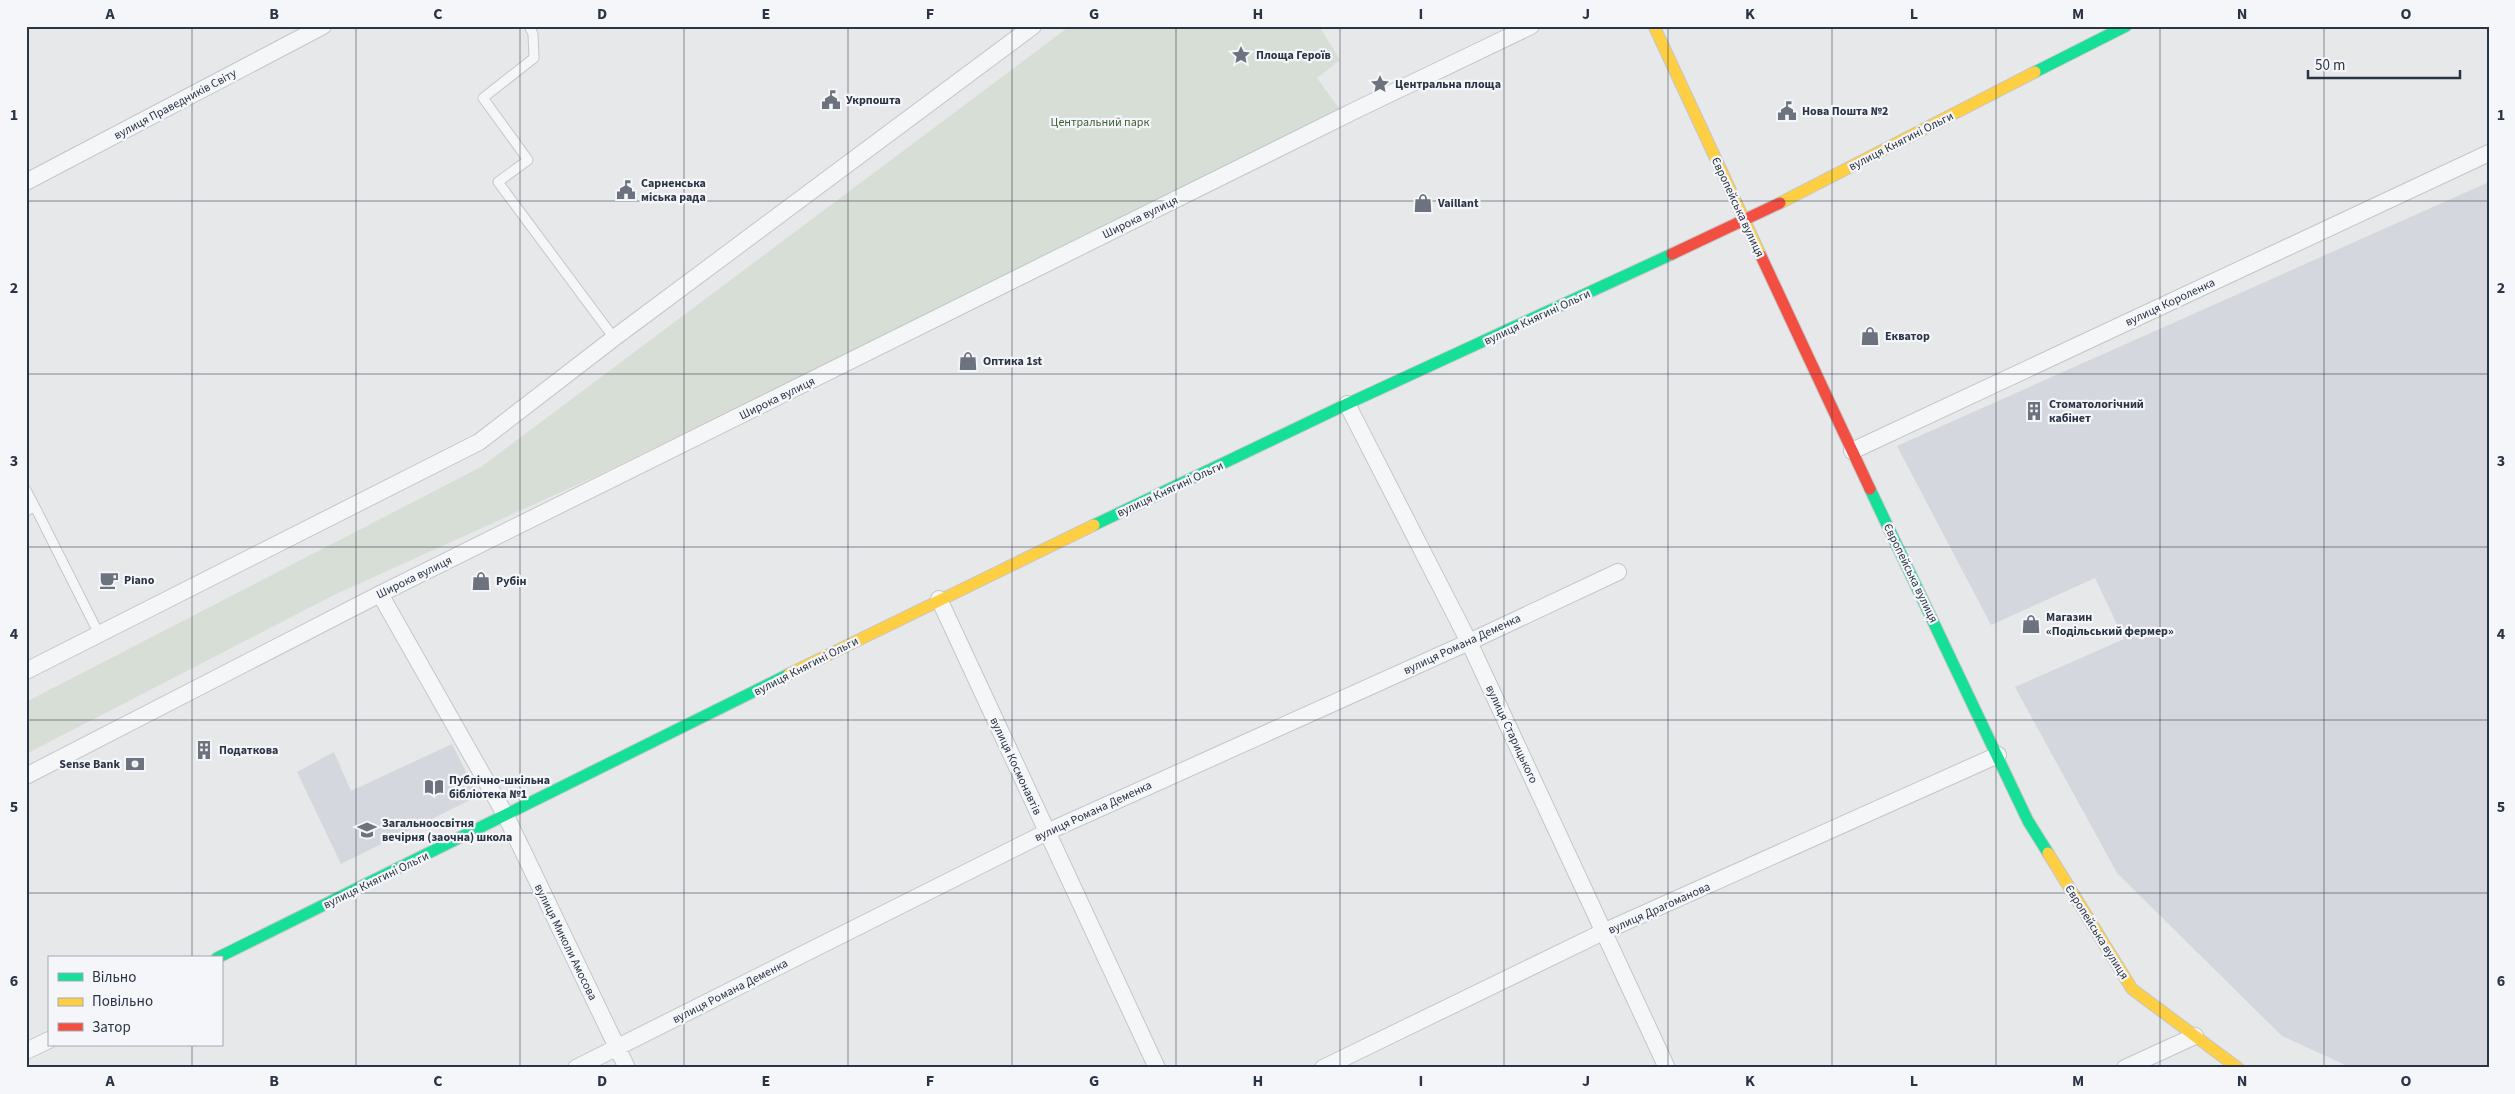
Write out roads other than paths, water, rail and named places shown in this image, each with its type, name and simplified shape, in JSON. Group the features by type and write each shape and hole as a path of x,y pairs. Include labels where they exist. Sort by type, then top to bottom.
{"street":[{"name":"вулиця Праведників Світу","path":"26,182 323,26"},
{"path":"26,671 479,442 614,338 1033,26"},
{"name":"Широка вулиця","path":"26,776 380,594 1351,112 1531,26"},
{"name":"Європейська вулиця","path":"1654,26 1852,452 2028,821 2132,989 2238,1068"},
{"name":"вулиця Княгині Ольги","path":"221,956 506,816 939,599 1347,404 1744,221 2126,26"},
{"name":"вулиця Короленка","path":"1852,452 2489,153"},
{"name":"вулиця Старицького","path":"1347,404 1469,642 1667,1068"},
{"name":"вулиця Романа Деменка","path":"576,1068 1047,832 1469,642 1618,572"},
{"name":"вулиця Миколи Амосова","path":"380,594 506,816 627,1068"},
{"name":"вулиця Космонавтів","path":"939,599 1158,1068"},
{"name":"вулиця Драгоманова","path":"1323,1068 1603,932 1998,755"},
{"path":"2125,1068 2195,1036"},
{"path":"26,1051 48,1040"}],"lane":[{"path":"529,26 534,34 534,58 483,98 528,160 498,182 614,338"},
{"path":"26,490 30,509 99,634"}],"place":[{"name":"Площа Героїв","path":"1241,55"},
{"name":"Центральна площа","path":"1380,84"},
{"name":"Укрпошта","path":"831,100"},
{"name":"Нова Пошта №2","path":"1787,111"},
{"name":"Сарненська міська рада","path":"626,190"},
{"name":"Vaillant","path":"1423,203"},
{"name":"Екватор","path":"1870,336"},
{"name":"Оптика 1st","path":"968,361"},
{"name":"Стоматологічний кабінет","path":"2034,411"},
{"name":"Piano","path":"109,580"},
{"name":"Рубін","path":"481,581"},
{"name":"Магазин «Подільський фермер»","path":"2031,624"},
{"name":"Податкова","path":"204,750"},
{"name":"Sense Bank","path":"135,764"},
{"name":"Публічно-шкільна бібліотека №1","path":"434,787"},
{"name":"Загальноосвітня вечірня (заочна) школа","path":"367,830"}],"park label":[{"name":"Центральний парк","path":"1100,122"}]}
